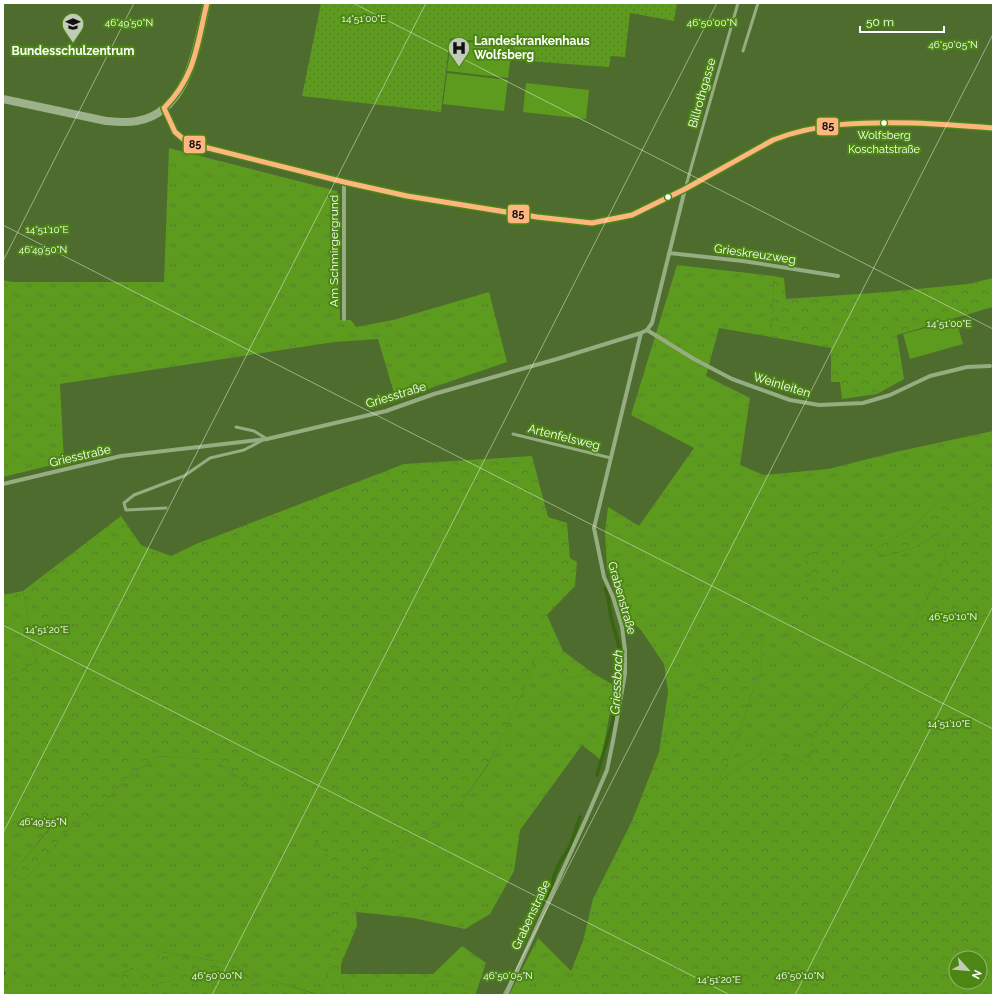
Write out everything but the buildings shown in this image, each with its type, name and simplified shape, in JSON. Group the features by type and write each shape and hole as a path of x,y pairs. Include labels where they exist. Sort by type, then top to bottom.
{"street":[{"path":"3,99 106,121 139,121 150,116 164,108 179,92 189,72 207,3"},
{"path":"164,108 173,130 179,137 188,143 415,198 537,217 592,222 632,215 685,189 773,140 803,129 832,125 881,123 957,125 993,128"},
{"name":"Am Schmirgergrund","path":"344,182 344,319"},
{"path":"647,330 652,323 685,189"},
{"name":"Grieskreuzweg","path":"669,253 743,261 838,276"},
{"name":"Griesstraße","path":"3,484 121,456 267,439 386,411 434,394 557,359 647,330"},
{"name":"Weinleiten","path":"647,330 694,359 732,379 790,400 819,406 863,404 890,395 930,376 967,367 990,366"},
{"name":"Grabenstraße","path":"506,995 607,770 613,741 625,674 625,650 622,627 613,597 604,577 594,528 641,333"}],"lane":[{"name":"Billrothgasse","path":"685,189 738,3"},
{"path":"743,51 758,3"},
{"path":"236,427 254,431 267,439"},
{"name":"Artenfelsweg","path":"513,434 611,458"},
{"path":"166,508 126,510 124,503 134,495 184,476 210,458 244,450 267,439"}],"green space":[{"path":"321,3 677,3 674,21 630,13 625,57 611,56 609,67 512,60 513,45 450,38 441,112 302,96"},
{"path":"451,40 512,47 508,78 447,71"},
{"path":"447,73 508,80 504,111 443,104"},
{"path":"526,83 589,90 586,119 523,112"},
{"path":"169,148 337,191 340,320 351,320 356,327 393,320 489,292 507,362 396,400 378,339 334,342 60,384 64,462 3,477 3,280 12,282 164,282"},
{"path":"677,265 774,276 771,337 719,328 706,376 750,398 740,465 764,475 828,469 900,451 993,431 993,494 971,504 983,523 948,523 941,500 910,529 873,550 885,556 912,549 938,534 949,539 939,578 890,664 814,733 810,763 765,751 719,781 739,732 760,670 762,640 730,630 713,678 681,702 659,752 668,692 664,664 641,630 624,615 622,592 607,569 605,532 608,507 639,526 694,448 631,415"},
{"path":"774,276 784,278 786,299 887,292 968,284 993,278 993,307 897,335 904,379 877,394 842,399 840,382 831,382 831,348 771,337"},
{"path":"956,320 963,344 910,359 903,334"},
{"path":"532,456 548,517 567,523 570,558 577,562 575,586 547,615 563,651 593,673 566,679 547,656 536,656 523,691 498,745 486,767 453,815 372,864 356,912 357,926 341,964 341,974 345,995 320,995 331,963 331,859 272,789 254,789 215,760 160,756 131,774 87,820 70,828 25,880 12,874 51,827 39,821 3,830 3,677 36,663 23,591 121,516 141,545 171,556 196,544 404,464"},
{"path":"993,494 993,995 581,995 571,971 583,941 593,899 632,821 659,752 681,702 713,678 696,666 707,640 730,629 762,640 760,670 739,732 719,781 765,751 810,763 814,733 890,664 939,578 949,539 938,534 912,549 885,556 873,550 910,529 941,500 956,498 960,505 948,523 983,523 971,504"},
{"path":"823,546 838,551 849,567 832,604 809,625 807,637 794,651 781,641 786,637 792,621 785,615 787,605 796,602 800,588 812,575 803,559"},
{"path":"23,591 36,663 3,677 3,595"},
{"path":"536,656 547,656 566,679 593,673 615,686 601,760 582,745 520,830 514,871 490,914 465,929 413,918 356,912 372,864 453,815 486,768 523,691"},
{"path":"160,756 215,760 254,789 272,789 332,859 331,963 320,995 273,981 260,985 233,964 157,951 174,981 159,983 133,968 118,975 133,995 3,995 3,978 6,973 3,969 3,830 39,821 51,826 12,874 25,880 70,828 87,820 131,774"},
{"path":"538,938 571,971 581,995 509,995"},
{"path":"462,946 486,963 477,990 445,981 428,982 425,995 345,995 341,974 433,974"},
{"path":"156,951 233,964 260,985 273,981 318,995 133,995 118,975 134,968 159,983 174,981"},
{"path":"445,981 477,990 475,995 425,995 428,982"}],"waterway":[{"name":"Griessbach","path":"597,775 613,721 620,650 605,588"},
{"name":"Griessbach","path":"540,907 552,887 554,876 559,864 570,846 580,817"}],"transit line":[{"name":"85","path":"207,3 194,59 189,72 175,96 164,108 175,132 188,143 344,182 407,196 537,217 592,223 632,215 685,189 773,140 790,134 825,126 860,123 924,123 993,128"}],"place":[{"name":"Bundesschulzentrum","path":"73,44"},
{"name":"Landeskrankenhaus Wolfsberg","path":"459,68"},
{"name":"Wolfsberg Koschatstraße","path":"884,123"}]}
